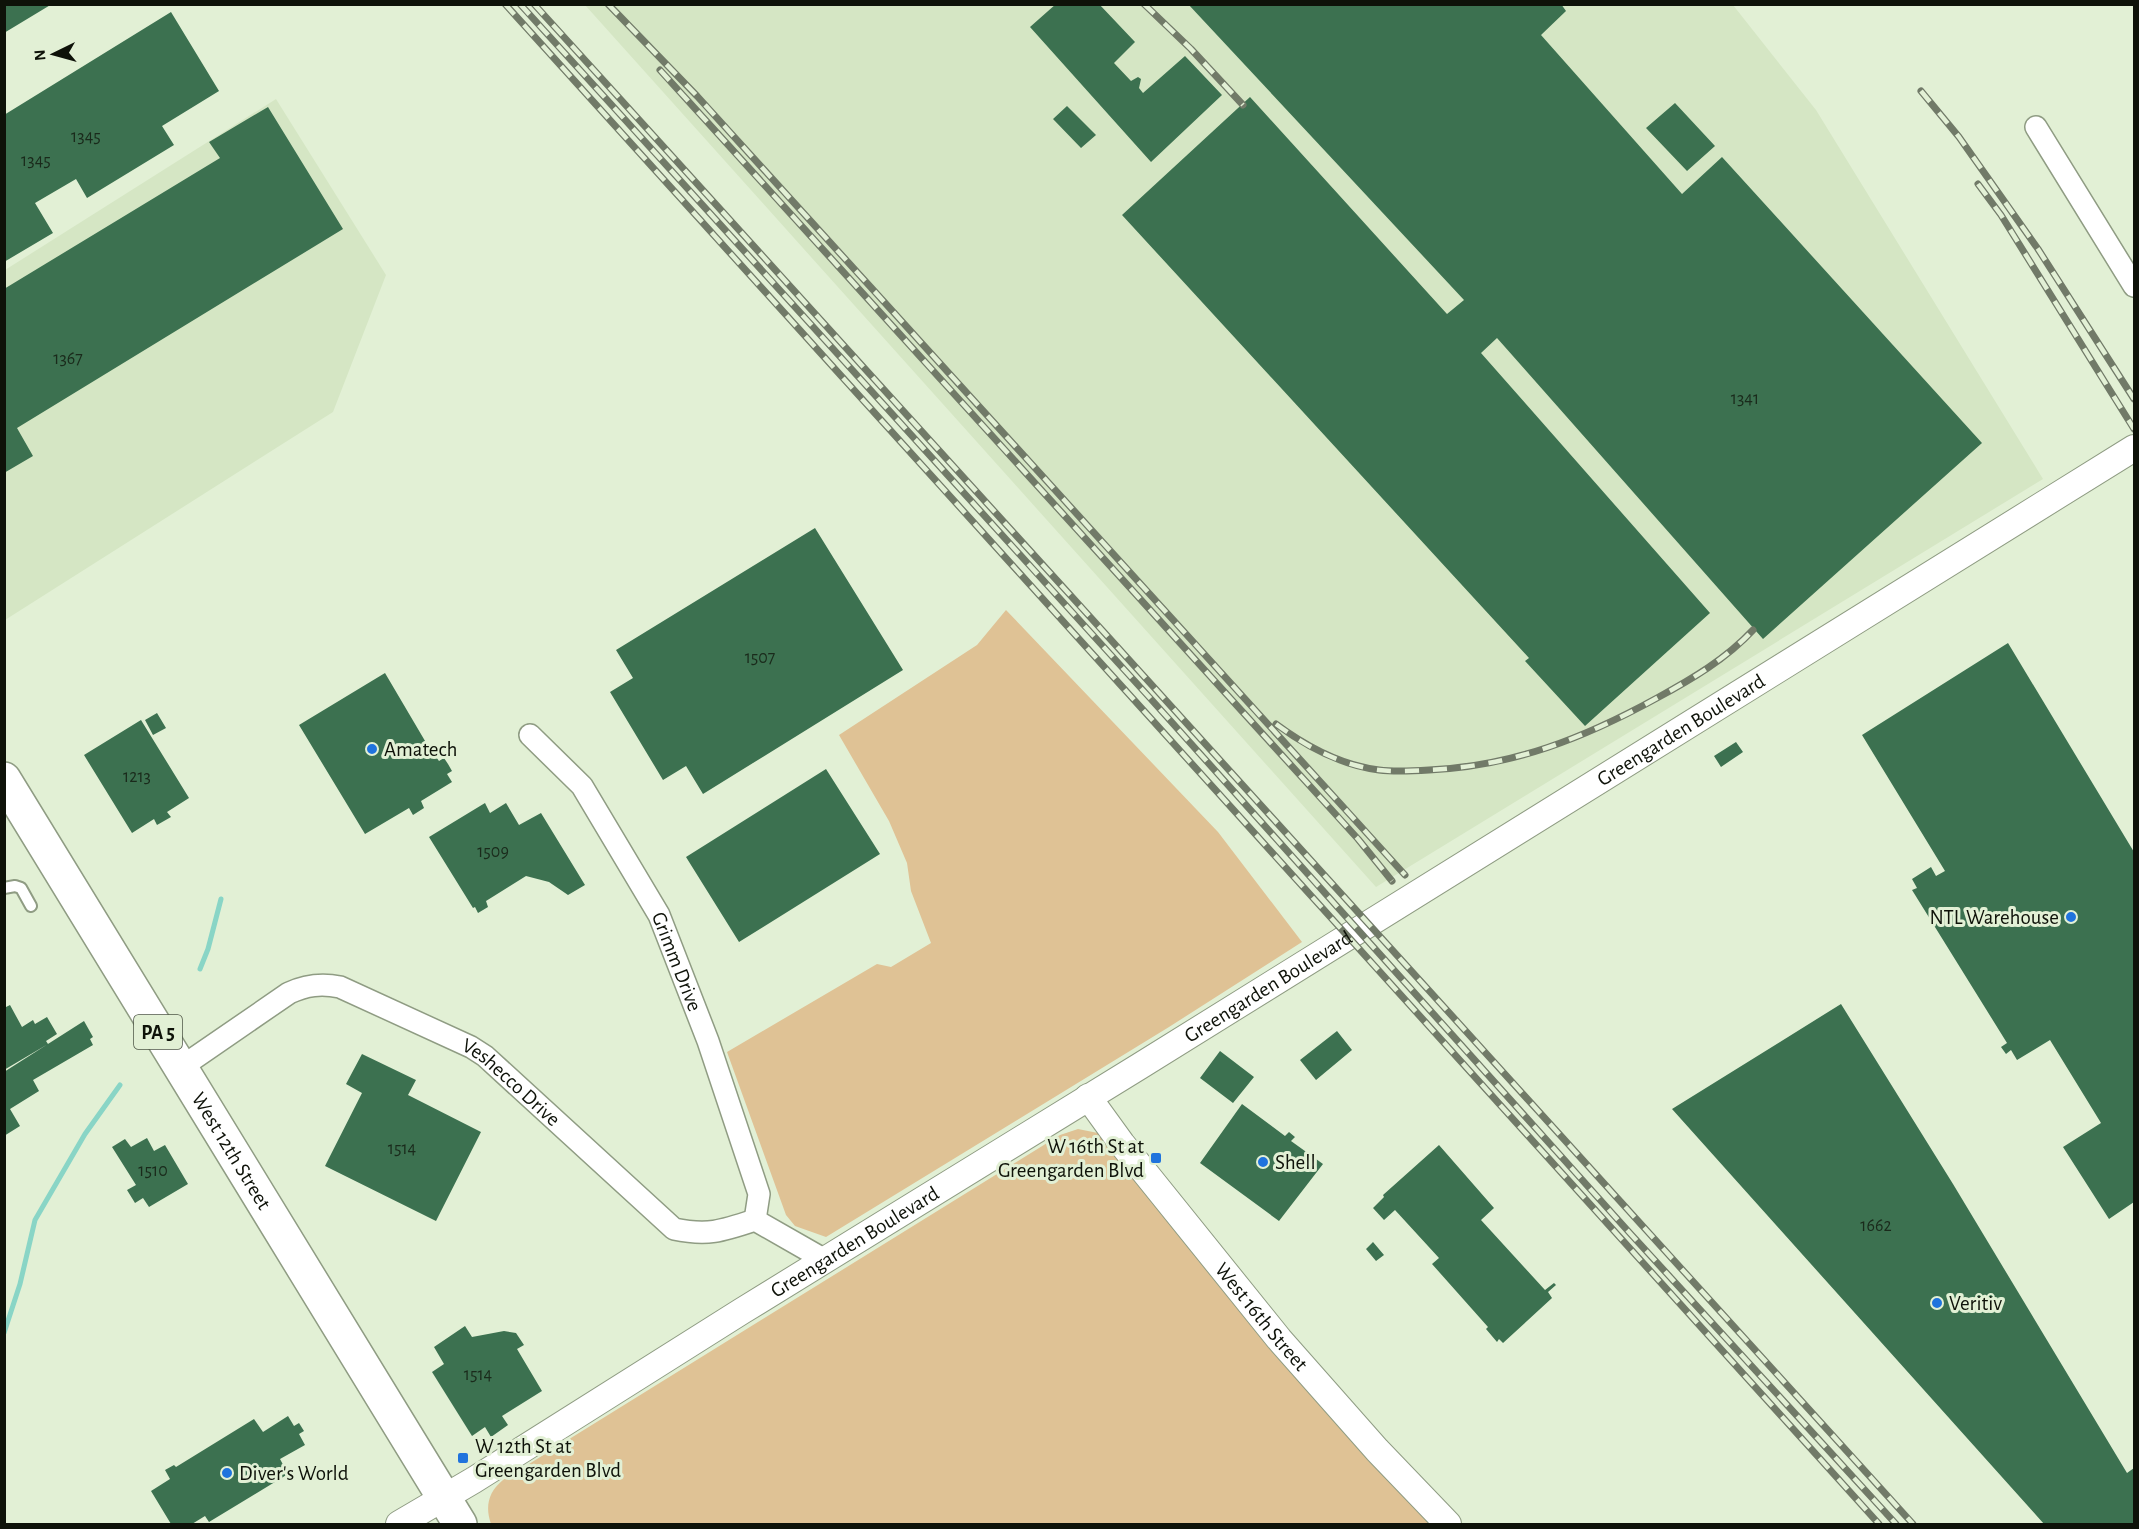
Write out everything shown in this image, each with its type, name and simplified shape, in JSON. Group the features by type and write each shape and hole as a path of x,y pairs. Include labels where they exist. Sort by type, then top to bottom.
{"main road":[{"name":"West 12th Street","path":"4,779 451,1511"}],"street":[{"path":"2036,127 2134,286"},
{"name":"Greengarden Boulevard","path":"399,1524 451,1511 474,1480 2134,448"},
{"name":"Grimm Drive","path":"530,735 582,786 659,915 708,1041 759,1194 755,1220"},
{"name":"Veshecco Drive","path":"180,1068 290,993 314,985 326,984 340,987 471,1047 484,1056 674,1228 695,1234 720,1232 755,1220"},
{"name":"West 16th Street","path":"1088,1097 1122,1144 1272,1330 1377,1450 1448,1524"},
{"path":"755,1220 825,1260"}],"lane":[{"path":"4,888 15,886 21,888 32,906"}],"shaded area":[{"path":"585,5 1733,5 1816,110 2043,479 1376,887"},
{"path":"276,99 386,275 333,412 5,620 5,270"},
{"path":"1006,610 1218,832 1302,942 1169,1027 826,1237 795,1226 786,1215 727,1052 877,964 891,967 931,943 911,891 907,863 889,821 839,735 977,645"},
{"path":"1078,1129 1098,1133 1106,1138 1435,1524 491,1524 488,1512 489,1500 503,1480 1060,1135"}],"building":[{"path":"4,4 52,4 4,33"},
{"path":"1056,4 1099,4 1135,42 1114,63 1131,81 1138,77 1141,79 1139,88 1143,93 1185,56 1222,95 1151,162 1030,27"},
{"path":"1188,4 1561,4 1566,11 1541,35 1682,194 1722,157 1982,443 1763,639 1497,338 1481,353 1710,613 1585,726 1525,661 1529,658 1122,215 1250,97 1447,314 1464,300"},
{"path":"171,12 219,91 162,126 174,145 87,198 76,179 35,203 53,233 4,262 4,115"},
{"path":"1675,103 1715,146 1687,171 1646,128"},
{"path":"1067,106 1096,135 1081,148 1053,119"},
{"path":"268,107 343,229 17,428 33,456 4,473 4,289 220,158 209,142"},
{"path":"815,528 903,670 703,794 686,766 663,780 610,692 633,678 616,650"},
{"path":"2008,643 2134,852 2134,1202 2109,1219 2063,1147 2101,1123 2050,1040 2017,1060 2011,1050 2006,1054 2001,1047 2007,1043 1912,890 1917,888 1912,879 1931,867 1936,876 1945,871 1862,735"},
{"path":"385,673 428,746 439,761 444,758 448,764 452,771 447,774 452,782 421,801 424,808 413,815 409,808 365,834 299,725"},
{"path":"157,713 166,728 153,735 145,720"},
{"path":"141,720 189,798 167,812 171,817 157,825 154,819 132,833 84,755"},
{"path":"1736,742 1743,752 1721,767 1714,756"},
{"path":"826,769 880,854 739,942 686,857"},
{"path":"485,803 490,813 506,803 519,825 541,813 585,885 568,895 549,882 526,876 486,901 488,907 478,913 429,837"},
{"path":"1841,1004 1953,1184 2127,1473 2134,1468 2134,1524 2044,1524 1672,1109"},
{"path":"10,1005 22,1027 33,1020 35,1024 47,1017 57,1034 46,1041 48,1044 4,1070 4,1008"},
{"path":"84,1021 93,1037 90,1039 93,1045 33,1080 39,1091 10,1109 20,1126 4,1136 4,1072"},
{"path":"1337,1031 1352,1050 1316,1080 1300,1060"},
{"path":"1220,1051 1254,1077 1233,1103 1200,1078"},
{"path":"362,1054 416,1080 408,1095 481,1132 436,1221 325,1166 362,1093 346,1084"},
{"path":"1242,1104 1285,1136 1289,1132 1295,1137 1291,1141 1323,1164 1279,1221 1200,1163"},
{"path":"147,1138 154,1151 165,1145 188,1184 149,1207 143,1198 135,1203 127,1190 136,1185 112,1147 125,1139 131,1147"},
{"path":"1439,1145 1494,1208 1481,1220 1545,1290 1554,1283 1556,1285 1548,1292 1552,1298 1503,1343 1499,1339 1497,1342 1486,1329 1488,1327 1432,1264 1439,1258 1395,1210 1384,1220 1373,1208 1384,1197 1383,1195"},
{"path":"1373,1242 1384,1255 1376,1261 1366,1249"},
{"path":"465,1326 472,1337 504,1331 516,1333 524,1345 517,1349 542,1391 502,1416 508,1425 491,1437 485,1427 472,1436 432,1372 444,1364 434,1347"},
{"path":"288,1416 294,1426 299,1423 304,1431 299,1434 305,1445 280,1459 288,1474 209,1522 205,1516 192,1524 171,1524 151,1491 170,1479 165,1470 174,1465 176,1467 254,1419 263,1432"}],"waterway":[{"path":"200,969 208,949 221,899"},
{"path":"4,1333 20,1284 35,1220 85,1134 120,1085"}],"railway":[{"path":"505,4 1879,1524"},
{"path":"520,4 1150,698 1628,1231 1896,1524"},
{"path":"534,4 1913,1524"},
{"path":"608,4 697,96 1405,875"},
{"path":"1144,4 1191,49 1243,105"},
{"path":"660,70 1358,839 1392,881"},
{"path":"1921,91 1959,137 2038,249 2134,399"},
{"path":"1978,184 2001,215 2134,429"},
{"path":"1276,724 1324,754 1365,768 1410,771 1490,763 1547,748 1603,726 1708,668 1753,630"}],"place":[{"name":"Amatech","path":"372,749"},
{"name":"NTL Warehouse","path":"2071,917"},
{"name":"W 16th St at Greengarden Blvd","path":"1156,1158"},
{"name":"Shell","path":"1263,1162"},
{"name":"Veritiv","path":"1937,1303"},
{"name":"W 12th St at Greengarden Blvd","path":"463,1458"},
{"name":"Diver's World","path":"227,1473"}]}
